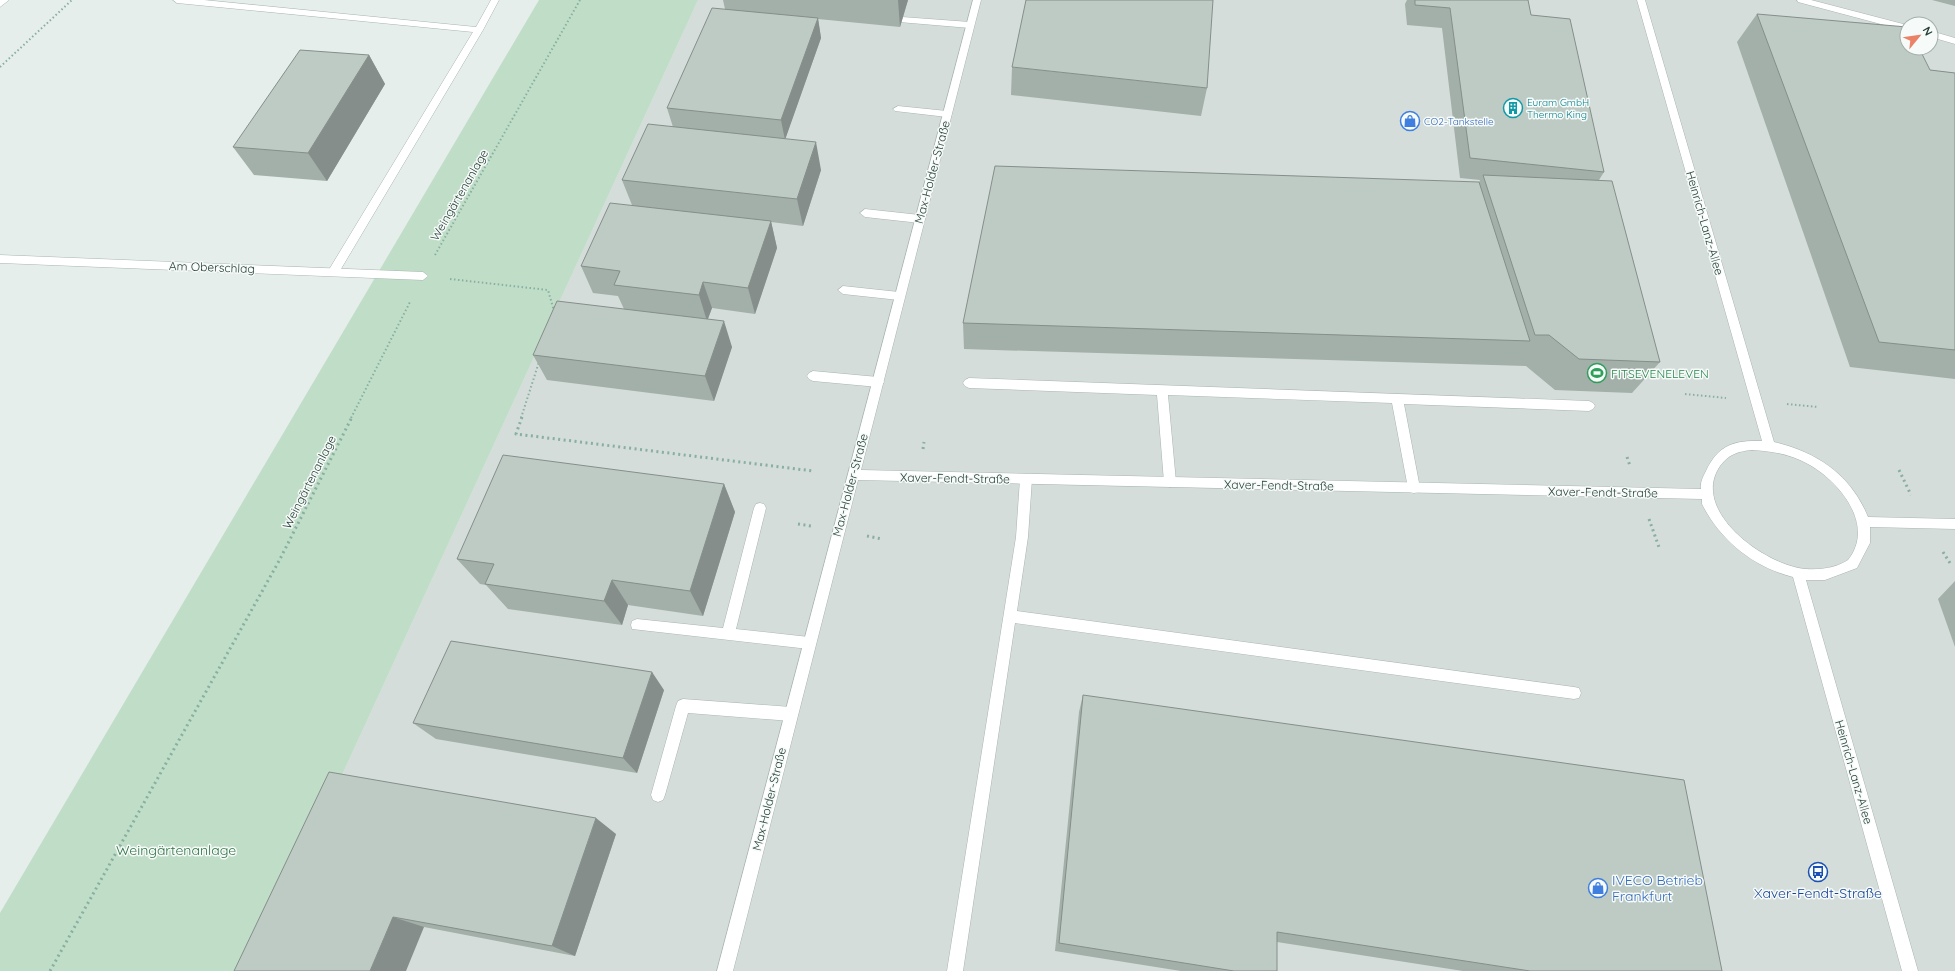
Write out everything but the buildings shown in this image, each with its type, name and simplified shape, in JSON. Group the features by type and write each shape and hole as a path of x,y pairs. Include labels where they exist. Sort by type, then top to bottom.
{"street":[{"path":"0,4 4,0"},
{"path":"177,0 479,30"},
{"path":"334,271 479,30 495,0"},
{"name":"Max-Holder-Straße","path":"725,971 977,0"},
{"name":"Heinrich-Lanz-Allee","path":"1641,0 1769,446"},
{"path":"1801,0 1899,26"},
{"path":"902,20 970,25"},
{"path":"1939,36 1955,41"},
{"path":"898,108 947,114"},
{"path":"865,213 920,219"},
{"name":"Am Oberschlag","path":"0,259 334,271 423,276"},
{"path":"843,290 900,296"},
{"path":"813,376 878,382"},
{"path":"969,383 1589,406"},
{"path":"1162,389 1170,482"},
{"path":"1397,398 1414,488"},
{"path":"1741,446 1769,446 1791,451 1824,468 1852,495 1865,522 1864,546 1851,564 1824,574 1798,573 1764,561 1733,539 1714,516 1706,494 1708,472 1724,453 1741,446"},
{"name":"Xaver-Fendt-Straße","path":"853,475 1706,494"},
{"path":"955,971 1011,616 1022,537 1026,479"},
{"path":"728,635 760,508"},
{"path":"1865,522 1955,524"},
{"name":"Heinrich-Lanz-Allee","path":"1798,573 1910,971"},
{"path":"1011,616 1574,693"},
{"path":"637,625 809,643"},
{"path":"658,796 683,706 791,714"}],"path":[{"path":"0,67 72,0"},
{"name":"Weingärtenanlage","path":"50,971 279,561 423,276 580,0"},
{"path":"423,276 548,290 555,315"},
{"path":"540,359 516,434 813,471"},
{"path":"1898,470 1914,500"},
{"path":"1647,513 1660,550"}],"shaded area":[{"path":"698,0 1955,0 1955,971 252,971"}],"green space":[{"name":"Weingärtenanlage","path":"539,0 698,0 252,971 0,971 0,913"}],"place":[{"name":"Euram GmbH Thermo King","path":"1513,108"},
{"name":"CO2-Tankstelle","path":"1410,121"},
{"name":"FITSEVENELEVEN","path":"1597,373"},
{"name":"Xaver-Fendt-Straße","path":"1818,872"},
{"name":"IVECO Betrieb Frankfurt","path":"1598,888"}]}
